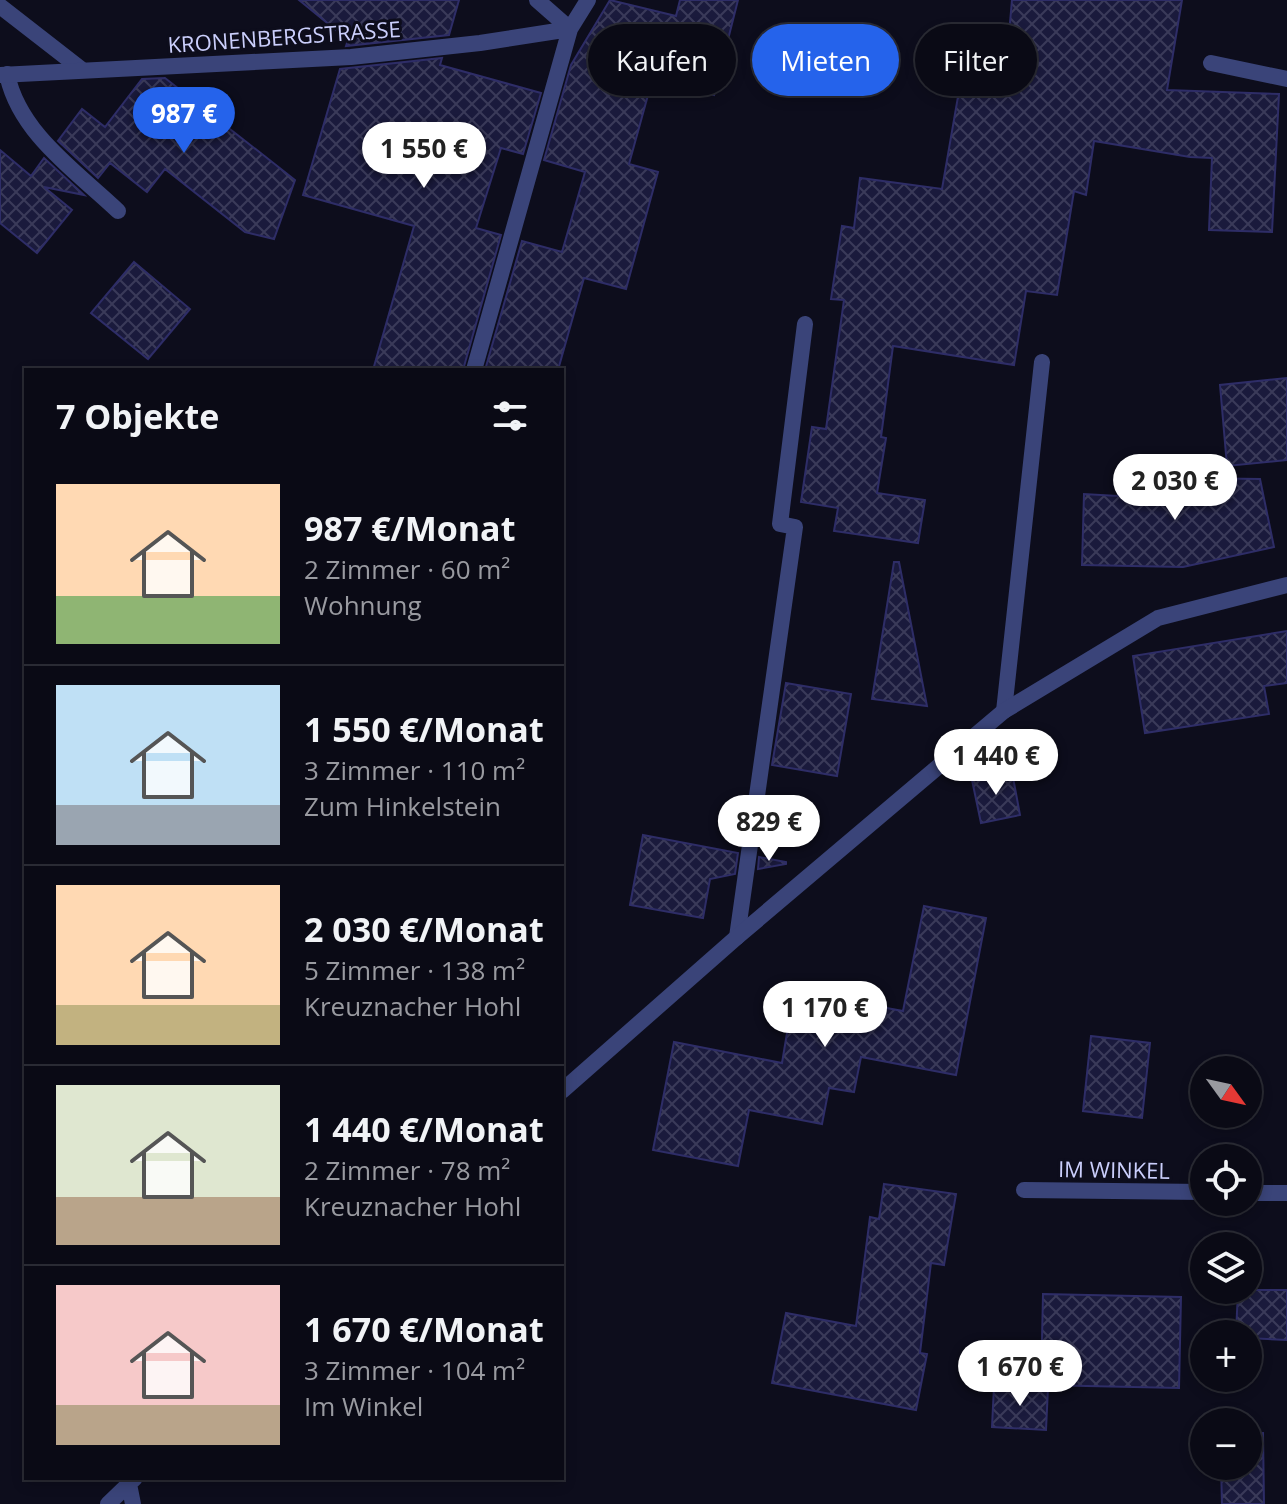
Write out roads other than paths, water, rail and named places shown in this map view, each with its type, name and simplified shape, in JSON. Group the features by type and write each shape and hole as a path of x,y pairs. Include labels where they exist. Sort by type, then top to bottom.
{"street":[{"path":"537,0 570,29"},
{"path":"475,368 570,29 588,0"},
{"path":"0,6 81,69"},
{"name":"KRONENBERGSTRASSE","path":"4,74 351,57 480,43 570,29"},
{"path":"1211,63 1287,79"},
{"path":"4,74 12,96 31,128 118,211"},
{"path":"737,937 795,527 780,524 805,324"},
{"path":"1004,711 1042,362"},
{"path":"564,1089 737,937 1004,711 1158,618 1287,585"},
{"name":"IM WINKEL","path":"1024,1190 1190,1192"},
{"path":"1262,1193 1287,1193"},
{"path":"108,1504 132,1481"},
{"path":"132,1481 133,1504"}]}
